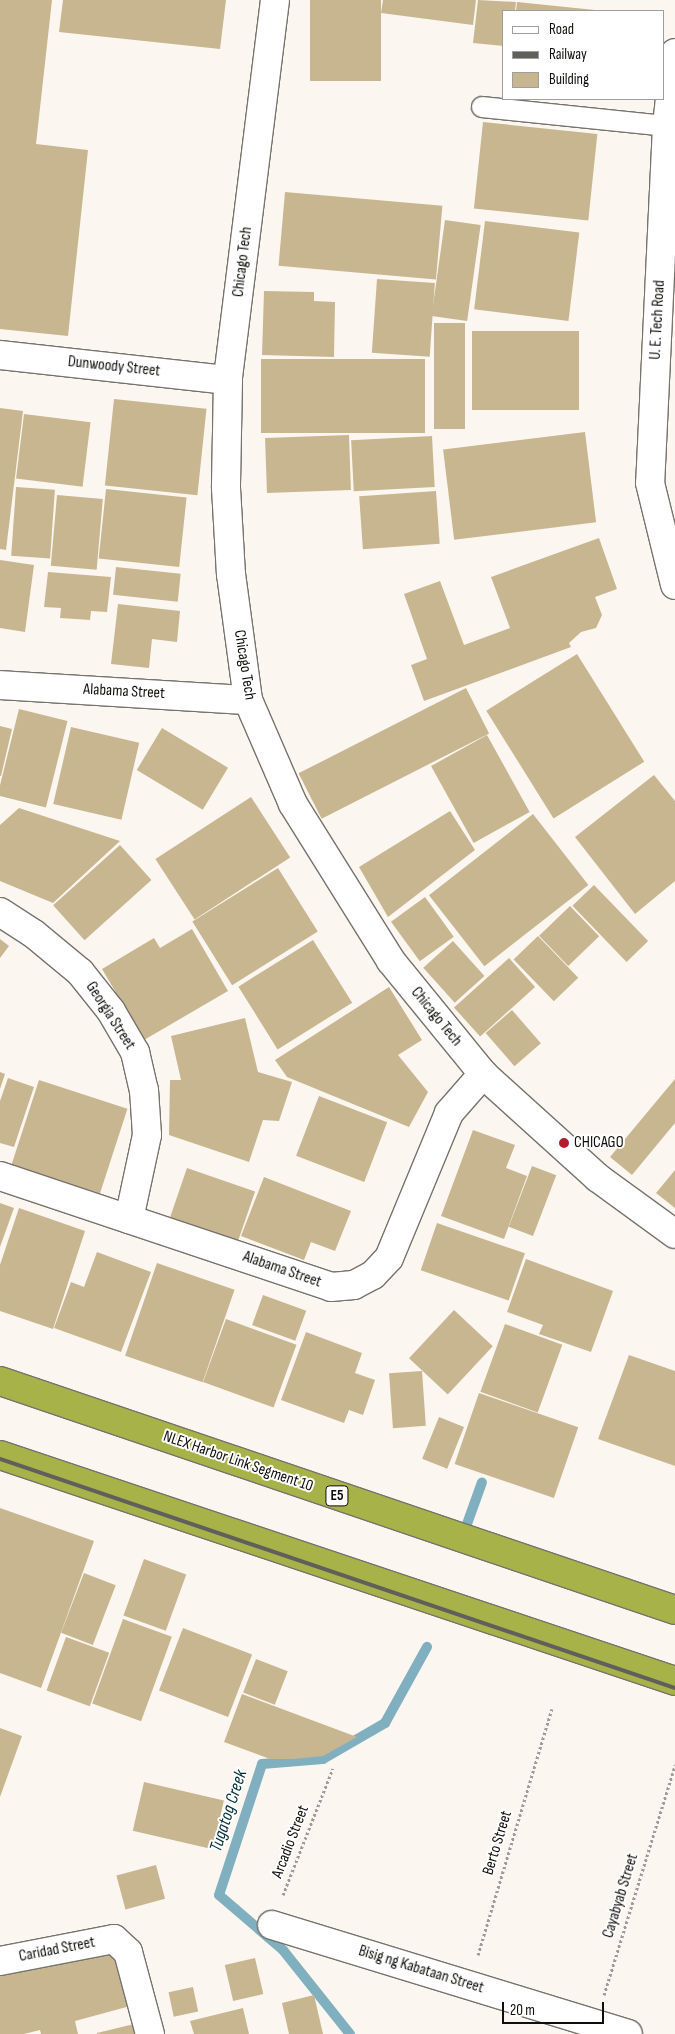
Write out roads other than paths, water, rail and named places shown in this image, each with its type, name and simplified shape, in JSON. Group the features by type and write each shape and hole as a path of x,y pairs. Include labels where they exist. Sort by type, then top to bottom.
{"highway":[{"name":"NLEX Harbor Link Segment 10","path":"0,1381 675,1610"},
{"path":"0,1455 675,1681"}],"street":[{"name":"Chicago Tech","path":"275,0 228,380 228,517 231,574 248,700 293,804 327,862 391,961 483,1074 598,1178 675,1234"},
{"name":"U. E. Tech Road","path":"675,53 666,126 650,483 670,575 675,585"},
{"name":"Dunwoody Street","path":"0,355 228,380"},
{"name":"Alabama Street","path":"0,685 248,700"},
{"name":"Georgia Street","path":"0,912 34,934 80,972 111,1011 135,1052 144,1090 146,1135 129,1219"},
{"name":"Alabama Street","path":"0,1176 331,1287 354,1285 373,1275 389,1258 449,1113 483,1074"},
{"name":"Bisig ng Kabataan Street","path":"272,1925 628,2034"},
{"name":"Caridad Street","path":"0,1962 114,1939 128,1952 150,2034"}],"lane":[{"path":"482,107 666,126"}],"waterway":[{"name":"Tugatog Creek","path":"462,1538 482,1482"},
{"name":"Tugatog Creek","path":"350,2034 283,1950 219,1895 262,1764 323,1759 385,1723 427,1647"}],"railway":[{"path":"0,1459 675,1688"}],"place":[{"name":"CHICAGO","path":"564,1143"}]}
